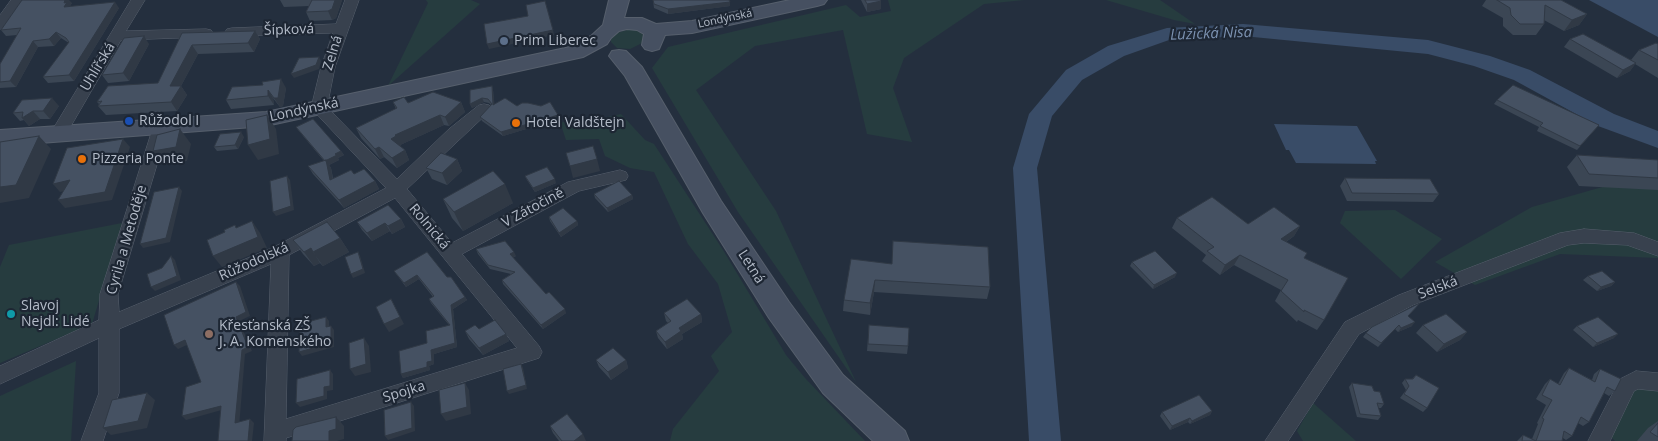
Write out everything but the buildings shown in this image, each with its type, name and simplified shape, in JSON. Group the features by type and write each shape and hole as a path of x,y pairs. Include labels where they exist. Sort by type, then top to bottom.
{"street":[{"path":"0,25 18,0"},
{"name":"Uhlířská","path":"58,134 138,0"},
{"name":"Zelná","path":"319,108 328,67 352,0"},
{"path":"619,0 628,44"},
{"path":"628,44 632,0"},
{"name":"Londýnská","path":"0,138 258,120 576,52 628,44 692,27 817,0"},
{"name":"Šípková","path":"116,36 341,28"},
{"name":"Letná","path":"628,44 712,207 779,310 833,384 894,441"},
{"name":"Rolnická","path":"319,108 397,189 532,352"},
{"name":"Růžodolská","path":"0,375 83,336 280,252 397,189 455,133 484,109"},
{"name":"Cyrila a Metoděje","path":"92,441 109,393 109,294 161,128"},
{"name":"V Zátočině","path":"450,252 574,186 620,176"},
{"name":"Selská","path":"1276,441 1352,328 1406,300 1566,238 1584,236 1628,238 1658,249"},
{"path":"275,436 280,252"},
{"name":"Spojka","path":"275,436 532,352"},
{"path":"1599,441 1630,381 1658,382"}],"green space":[{"path":"426,0 471,0 480,4 388,86 428,3"},
{"path":"888,0 1024,0 984,4 904,58 893,88 912,142 867,134 843,30 755,46 696,90 776,211 856,382 738,212 652,68 668,47 846,5 860,17 891,11"},
{"path":"1106,0 1160,0 1195,24 1174,20"},
{"path":"637,30 642,33 644,38 642,43 630,49 617,48 611,42 611,39 616,33"},
{"path":"621,114 645,140 654,144 723,250 786,355 805,378 865,441 670,441 673,429 719,371 711,356 732,332 718,284 688,244 654,172 630,168 605,156 599,139 566,140 560,122 579,123"},
{"path":"1620,182 1658,185 1658,258 1560,254 1475,285 1435,262 1532,207"},
{"path":"1395,210 1442,239 1401,279 1340,223 1345,211"},
{"path":"122,223 92,324 0,363 0,267 9,245"},
{"path":"76,361 71,441 0,441 0,396"},
{"path":"1635,387 1658,389 1658,441 1615,441 1611,437"},
{"path":"1313,403 1356,441 1303,441 1297,431"}],"water":[{"path":"1589,0 1658,0 1658,37"},
{"path":"1274,124 1357,126 1377,161 1375,161 1376,164 1296,163 1289,150 1286,150"}],"waterway":[{"name":"Lužická Nisa","path":"1045,441 1025,168 1041,114 1074,75 1116,51 1167,34 1243,30 1428,47 1482,61 1522,75 1606,120 1658,140"}],"place":[{"name":"Prim Liberec","path":"504,41"},
{"name":"Růžodol I","path":"129,121"},
{"name":"Hotel Valdštejn","path":"516,123"},
{"name":"Pizzeria Ponte","path":"82,159"},
{"name":"Slavoj Nejdl: Lidé","path":"11,314"},
{"name":"Křesťanská ZŠ J. A. Komenského","path":"209,334"}]}
